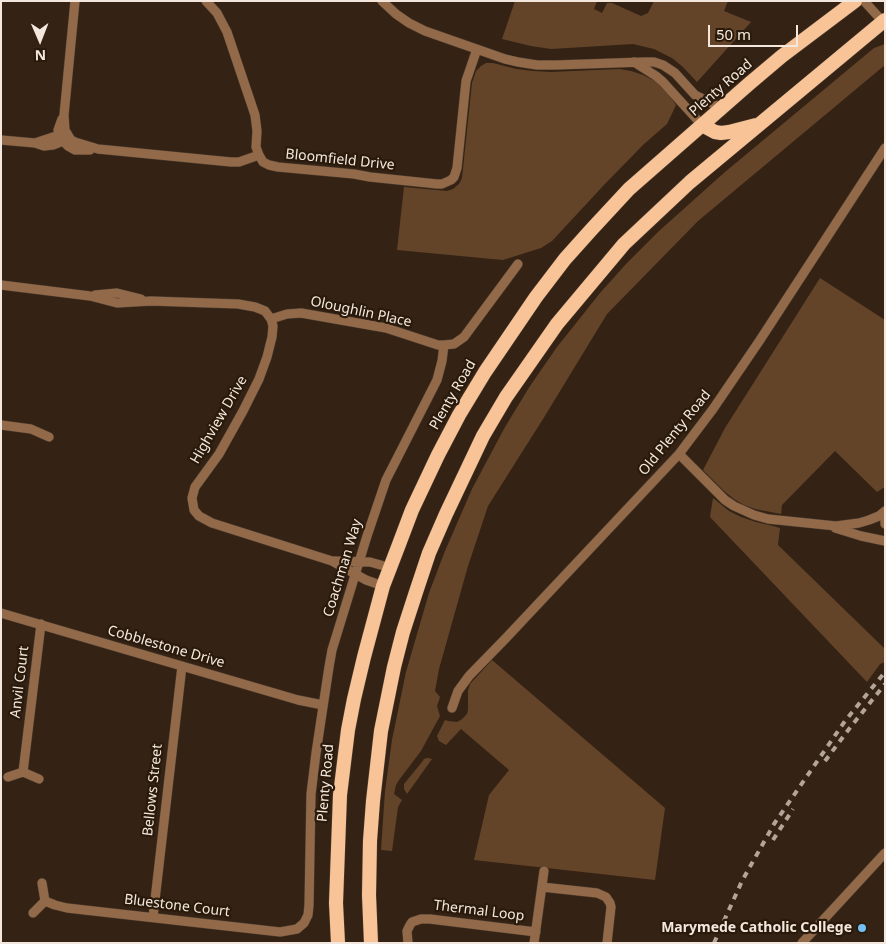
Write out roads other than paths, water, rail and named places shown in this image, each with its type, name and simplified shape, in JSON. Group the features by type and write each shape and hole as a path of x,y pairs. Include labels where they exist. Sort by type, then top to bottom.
{"highway":[{"name":"Plenty Road","path":"338,943 336,903 340,794 348,730 364,656 383,586 412,510 459,415 484,372 565,259 629,189 782,56 855,1"},
{"path":"371,943 369,895 370,841 381,731 394,667 403,632 429,554 483,436 506,397 557,324 624,244 690,182 884,22"},
{"path":"702,125 721,133 759,124"}],"street":[{"path":"63,137 75,1"},
{"path":"1,140 35,143 63,137 98,149 231,162 239,162 259,155 256,147 257,124 255,115 230,41 220,17 206,1"},
{"path":"382,1 396,14 426,32 505,59 537,65 556,66 654,62 669,68 695,95 721,108"},
{"path":"864,1 884,22"},
{"name":"Bloomfield Drive","path":"259,155 264,162 278,167 438,184 447,182 454,177 458,168 466,81 477,49"},
{"path":"634,62 663,82 702,125"},
{"name":"Old Plenty Road","path":"452,708 458,691 472,673 679,454 714,409 885,148"},
{"path":"444,345 454,344 464,337 518,264"},
{"path":"1,285 90,296 116,293 151,301 248,305 261,309 271,319"},
{"name":"Oloughlin Place","path":"271,319 287,314 301,313 386,328 444,345"},
{"name":"Highview Drive","path":"271,319 273,326 272,338 258,379 219,454 195,487 192,506 199,516 212,523 332,561 366,580 383,586"},
{"name":"Coachman Way","path":"304,923 308,915 309,905 311,794 332,650 386,480 437,380 444,345"},
{"path":"1,425 31,429 49,437"},
{"path":"679,454 725,500 743,511 768,519 841,526 864,522 885,511"},
{"path":"885,517 885,524"},
{"path":"830,526 885,541"},
{"name":"Highview Drive","path":"332,561 370,562 391,568"},
{"name":"Cobblestone Drive","path":"1,613 298,700 323,705"},
{"name":"Anvil Court","path":"23,772 41,624"},
{"name":"Bellows Street","path":"153,917 182,666"},
{"path":"8,777 23,772 39,780"},
{"path":"802,943 885,853"},
{"path":"534,943 544,871"},
{"path":"33,913 45,901 42,883"},
{"path":"542,887 597,893 606,897 611,907 607,943"},
{"name":"Bluestone Court","path":"45,901 67,908 280,932 297,929 304,923"},
{"name":"Thermal Loop","path":"408,943 407,931 410,924 421,919 536,932"}],"railway":[{"path":"714,943 742,881 774,824 845,721 885,672"},
{"path":"825,761 885,684"},
{"path":"773,840 793,809"}],"place":[{"name":"Marymede Catholic College","path":"862,928"}]}
